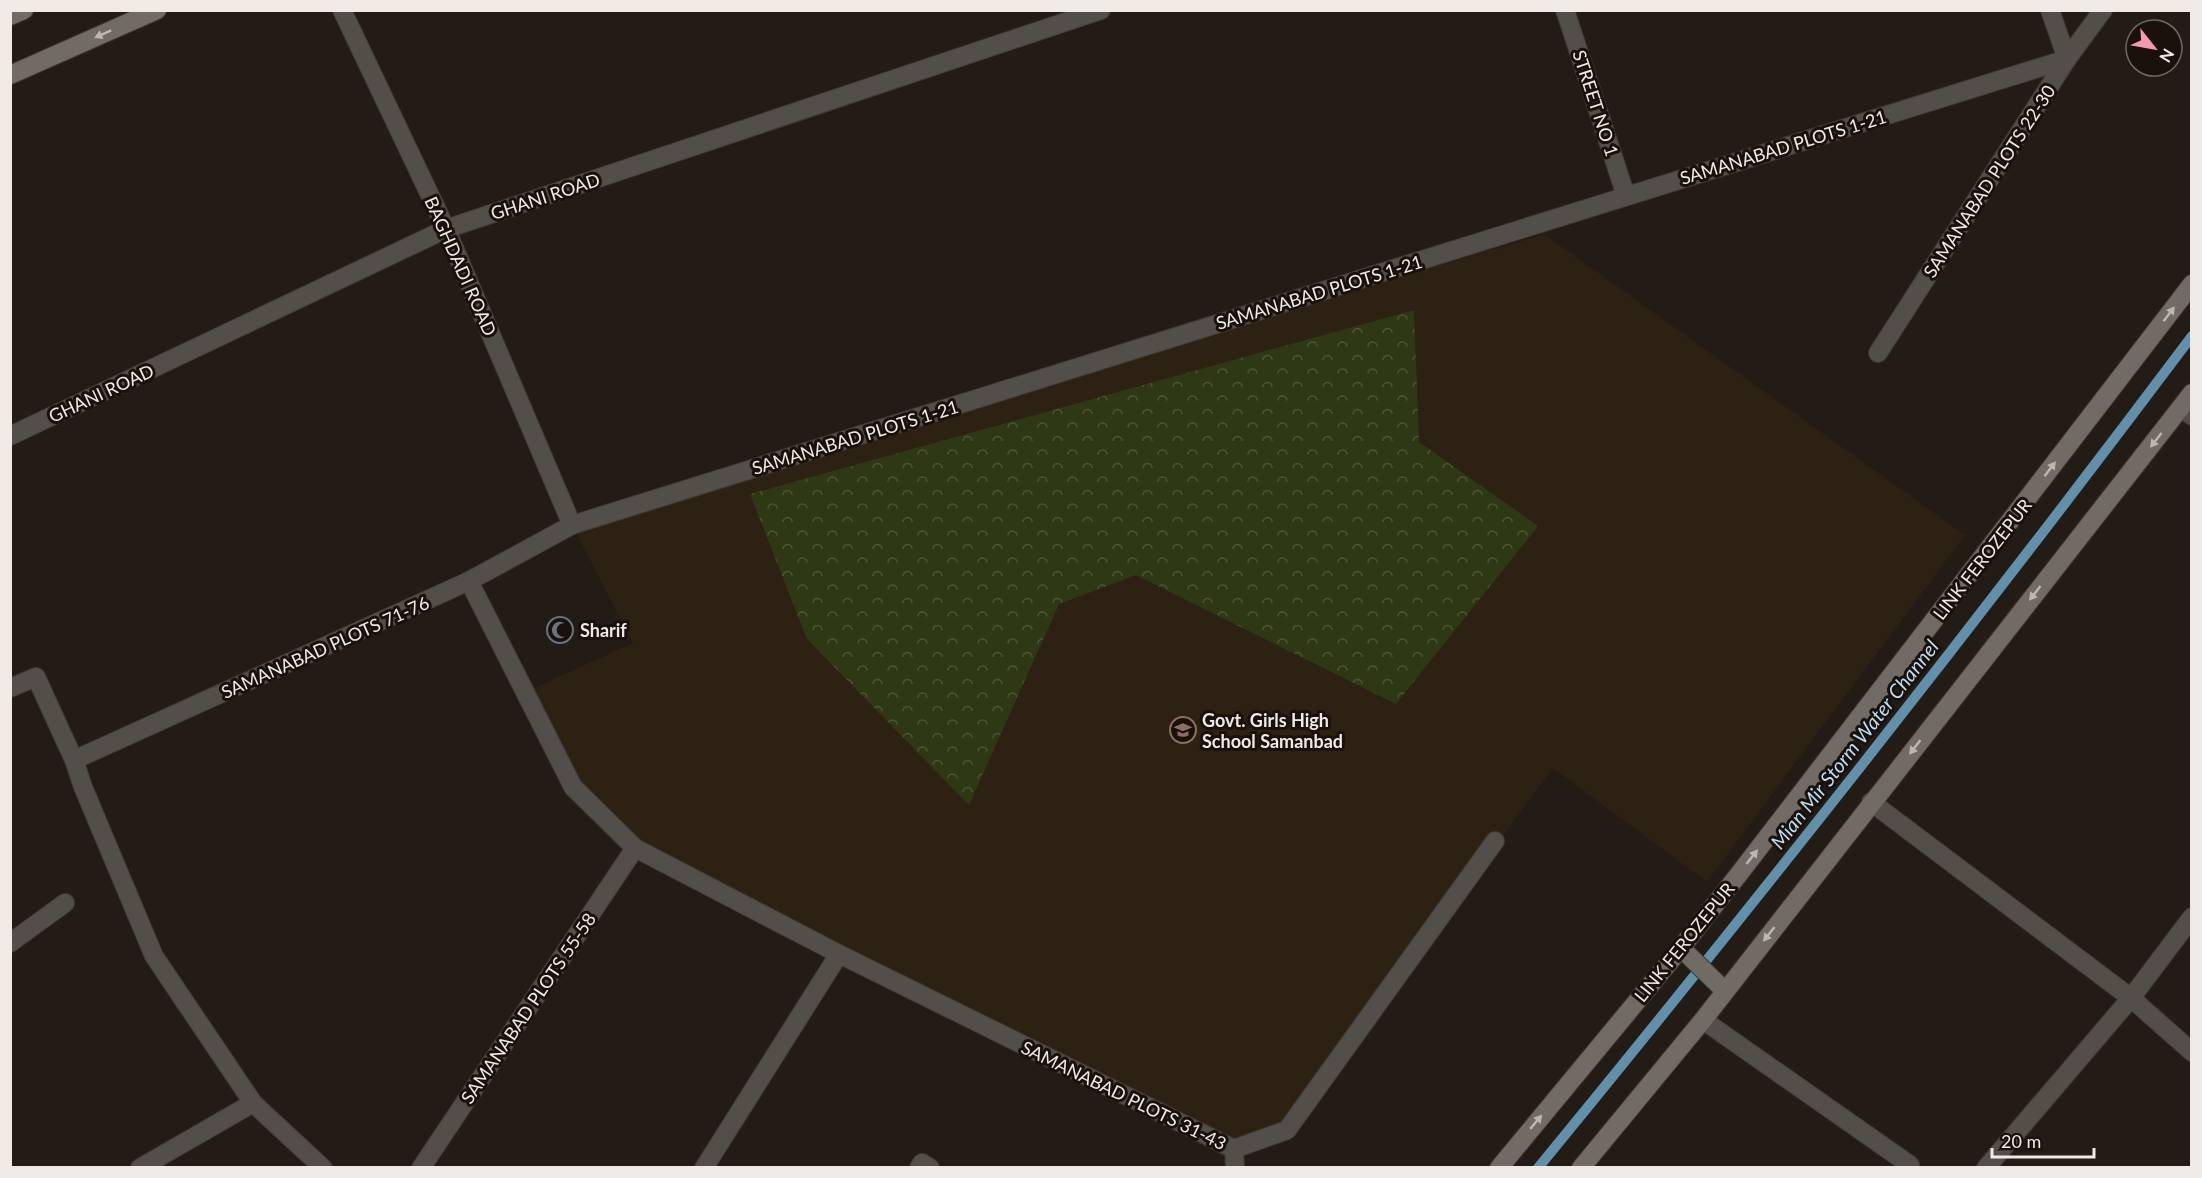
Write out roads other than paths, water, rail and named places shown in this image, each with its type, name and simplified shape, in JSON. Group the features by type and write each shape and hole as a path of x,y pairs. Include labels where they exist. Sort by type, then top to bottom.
{"main road":[{"path":"10,16 24,10"},
{"path":"10,75 157,10"},
{"name":"LINK FEROZEPUR","path":"1499,1167 1680,948 2192,285"},
{"path":"1581,1167 1702,1020 1872,802 2188,406"},
{"path":"1680,948 1725,991"}],"street":[{"name":"BAGHDADI ROAD","path":"342,10 446,229 572,525"},
{"name":"GHANI ROAD","path":"10,436 446,229 1101,10"},
{"name":"STREET NO 1","path":"1565,10 1626,196"},
{"path":"2050,10 2067,58"},
{"name":"SAMANABAD PLOTS 22-30","path":"1878,353 2067,58 2103,10"},
{"name":"SAMANABAD PLOTS 1-21","path":"572,525 2067,58"},
{"name":"SAMANABAD PLOTS 71-76","path":"74,760 469,581 572,525"},
{"name":"SAMANABAD PLOTS 31-43","path":"469,581 573,787 635,848 838,954 1234,1149 1287,1130 1495,841"},
{"path":"10,688 36,677 74,760 83,787 154,956 253,1103 323,1167"},
{"path":"1872,802 2131,998 2192,1052"},
{"name":"SAMANABAD PLOTS 55-58","path":"421,1167 635,848"},
{"path":"10,943 65,903"},
{"path":"1986,1167 2131,998 2192,918"},
{"path":"704,1167 838,954"},
{"path":"1702,1020 1911,1167"},
{"path":"140,1167 253,1103"},
{"path":"1234,1149 1235,1167"},
{"path":"920,1167 922,1163 930,1167"}],"waterway":[{"name":"Mian Mir Storm Water Channel","path":"1538,1168 1870,755 2192,336"}],"place":[{"name":"Sharif","path":"560,630"},
{"name":"Govt. Girls High School Samanbad","path":"1183,730"}]}
